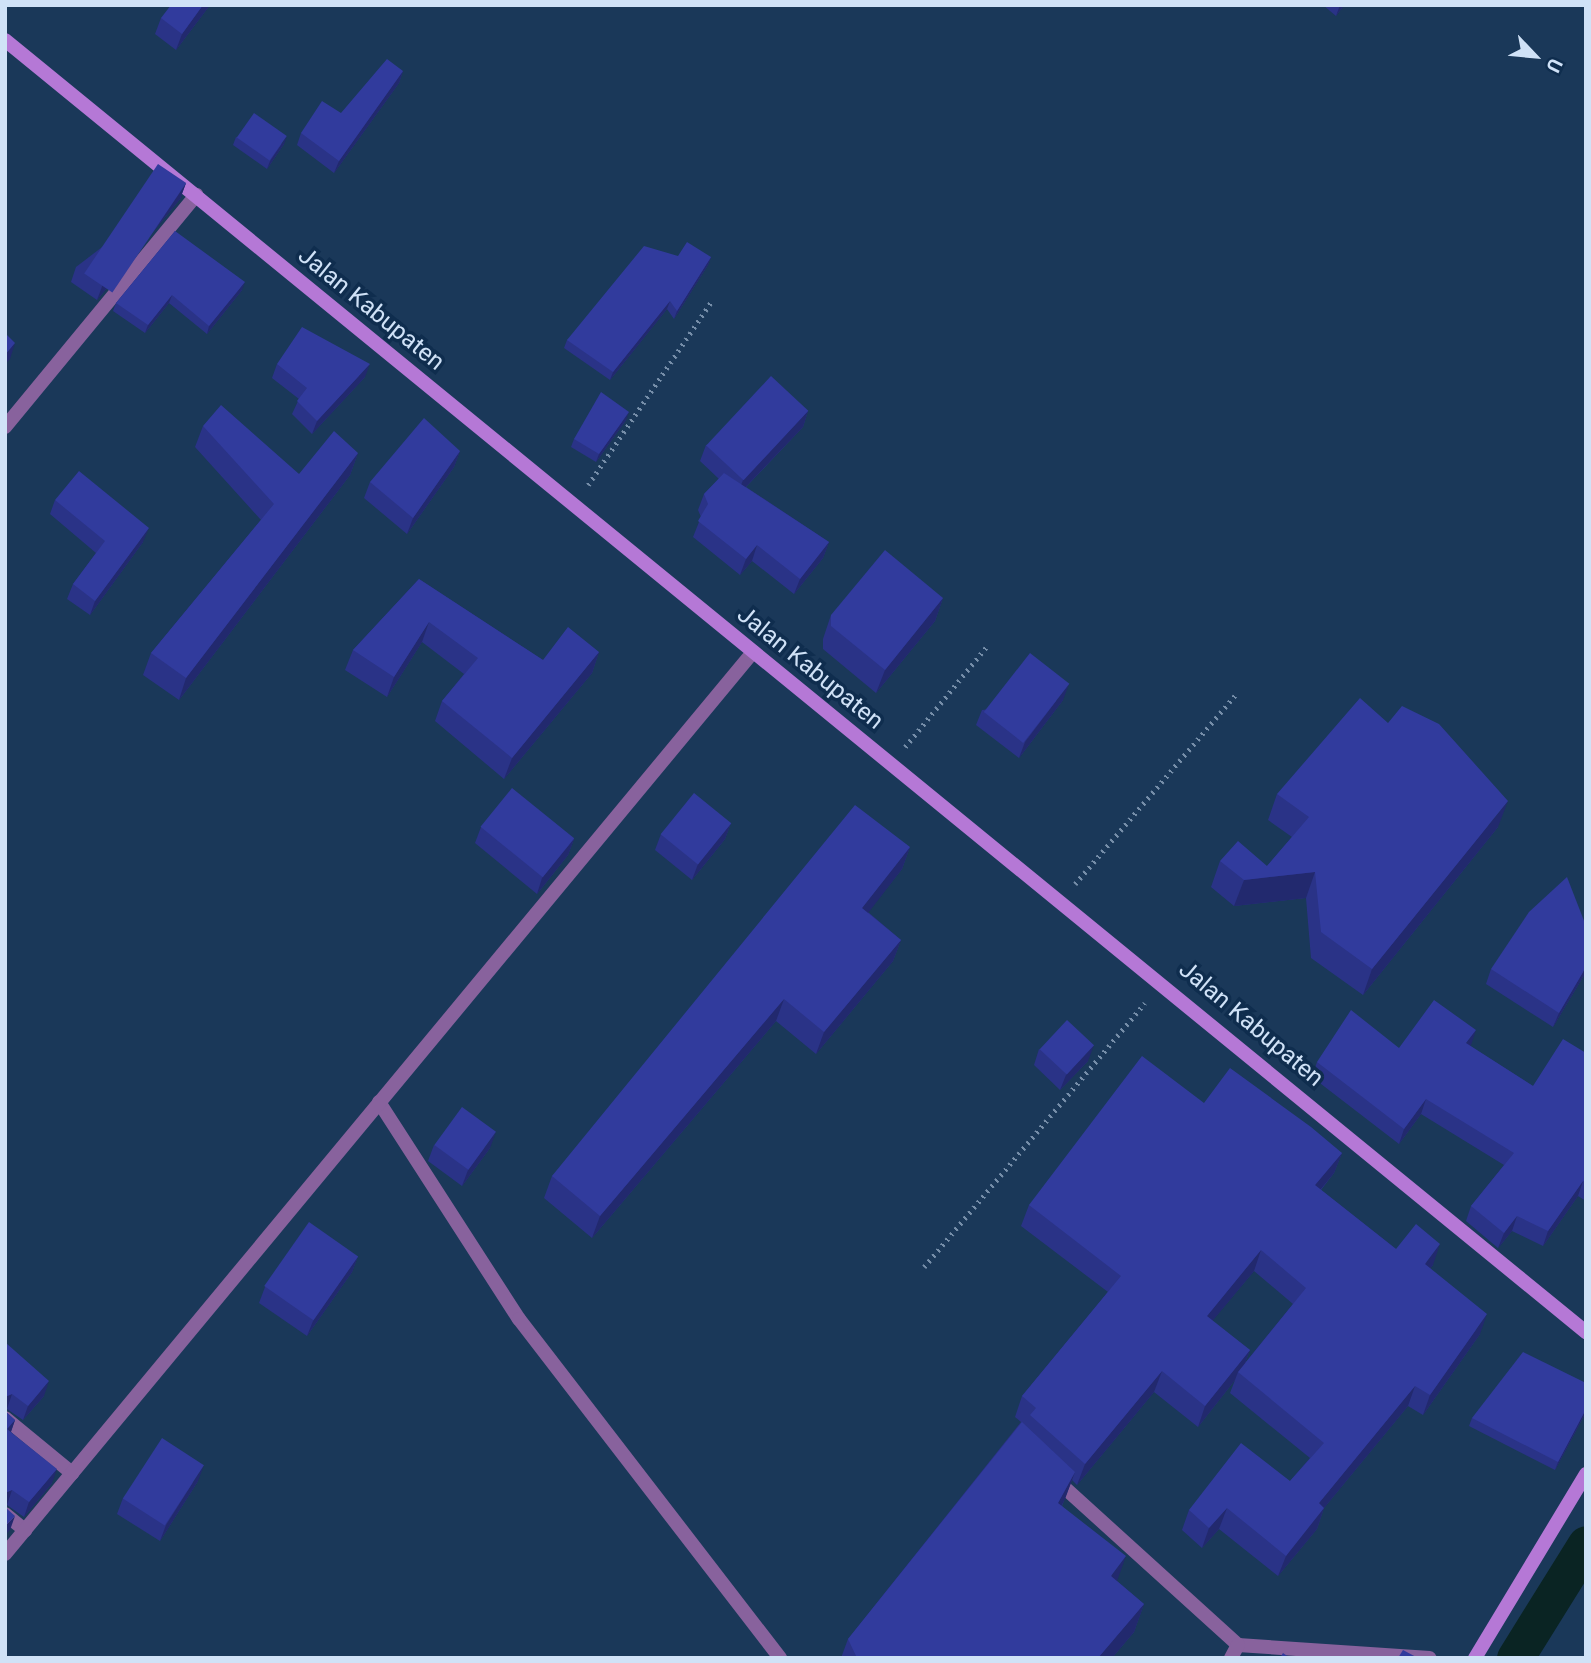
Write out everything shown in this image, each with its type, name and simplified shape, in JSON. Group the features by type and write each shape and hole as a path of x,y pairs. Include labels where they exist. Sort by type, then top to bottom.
{"main road":[{"name":"Jalan Kabupaten","path":"5,40 753,652 1164,981 1586,1332"},
{"path":"1475,1658 1586,1474"}],"street":[{"path":"5,427 196,195"},
{"path":"5,1554 753,652"},
{"path":"379,1102 519,1319 780,1658"},
{"path":"5,1418 72,1473"},
{"path":"1039,1463 1235,1652 1430,1658"},
{"path":"5,1514 25,1530"}],"path":[{"path":"574,505 711,302"},
{"path":"892,764 987,646"},
{"path":"1061,900 1236,694"},
{"path":"924,1267 1164,981"}],"building":[{"path":"171,5 203,5 182,34 161,18"},
{"path":"387,59 403,71 339,161 301,133 322,101 341,113"},
{"path":"254,113 287,136 270,161 237,138"},
{"path":"158,164 186,183 112,292 84,273"},
{"path":"175,231 245,282 209,326 172,295 148,325 116,303"},
{"path":"687,242 711,257 677,311 670,301 613,372 567,340 644,246 678,256"},
{"path":"302,327 370,364 317,421 297,401 307,388 277,364"},
{"path":"5,333 15,343 5,355"},
{"path":"771,376 808,411 744,480 706,445"},
{"path":"601,392 629,412 599,454 574,439"},
{"path":"221,405 299,474 334,431 358,453 186,678 151,653 274,504 203,426"},
{"path":"424,418 460,451 413,518 370,482"},
{"path":"79,471 149,528 95,601 73,584 105,541 55,500"},
{"path":"724,473 829,542 800,579 757,545 746,559 698,521 708,504 704,494"},
{"path":"885,550 943,598 885,670 831,626 831,615"},
{"path":"419,579 543,660 568,627 599,652 512,758 442,701 478,658 429,622 394,677 353,650"},
{"path":"1030,653 1069,684 1023,743 984,712"},
{"path":"1360,698 1388,723 1402,706 1439,724 1508,801 1372,969 1321,932 1315,872 1244,880 1220,861 1238,841 1267,866 1309,817 1277,794"},
{"path":"512,788 574,838 543,877 481,827"},
{"path":"694,793 731,823 698,864 661,834"},
{"path":"855,805 910,847 862,908 901,940 824,1032 784,999 600,1216 552,1176"},
{"path":"1567,877 1586,926 1586,967 1559,1013 1491,969 1529,912"},
{"path":"1434,1000 1476,1030 1466,1043 1533,1086 1563,1039 1586,1053 1586,1182 1583,1181 1548,1231 1517,1216 1504,1233 1471,1206 1514,1153 1426,1099 1404,1129 1317,1062 1351,1010 1399,1048"},
{"path":"1067,1020 1094,1045 1067,1074 1040,1049"},
{"path":"1142,1056 1204,1103 1230,1068 1311,1127 1342,1153 1315,1185 1396,1249 1416,1224 1440,1244 1425,1264 1487,1314 1430,1395 1415,1386 1319,1503 1324,1508 1286,1556 1227,1508 1209,1528 1189,1510 1241,1443 1290,1481 1324,1443 1238,1372 1306,1288 1261,1250 1207,1316 1250,1350 1205,1406 1162,1371 1085,1464 1030,1415 1036,1408 1022,1396 1121,1276 1029,1205"},
{"path":"462,1107 496,1132 468,1170 434,1145"},
{"path":"309,1222 358,1256 313,1320 264,1286"},
{"path":"6,1343 49,1381 28,1406 12,1394 5,1397"},
{"path":"1523,1352 1586,1383 1586,1409 1558,1462 1472,1418"},
{"path":"5,1411 15,1420 7,1429 57,1469 29,1502 12,1490 5,1493"},
{"path":"1022,1422 1075,1472 1058,1503 1126,1556 1111,1576 1144,1604 1098,1658 857,1658 848,1639"},
{"path":"162,1438 204,1465 165,1526 123,1498"},
{"path":"5,1507 15,1516 5,1526"},
{"path":"1403,1650 1418,1658 1398,1658"}],"waterway":[{"path":"1515,1658 1586,1544"}]}
